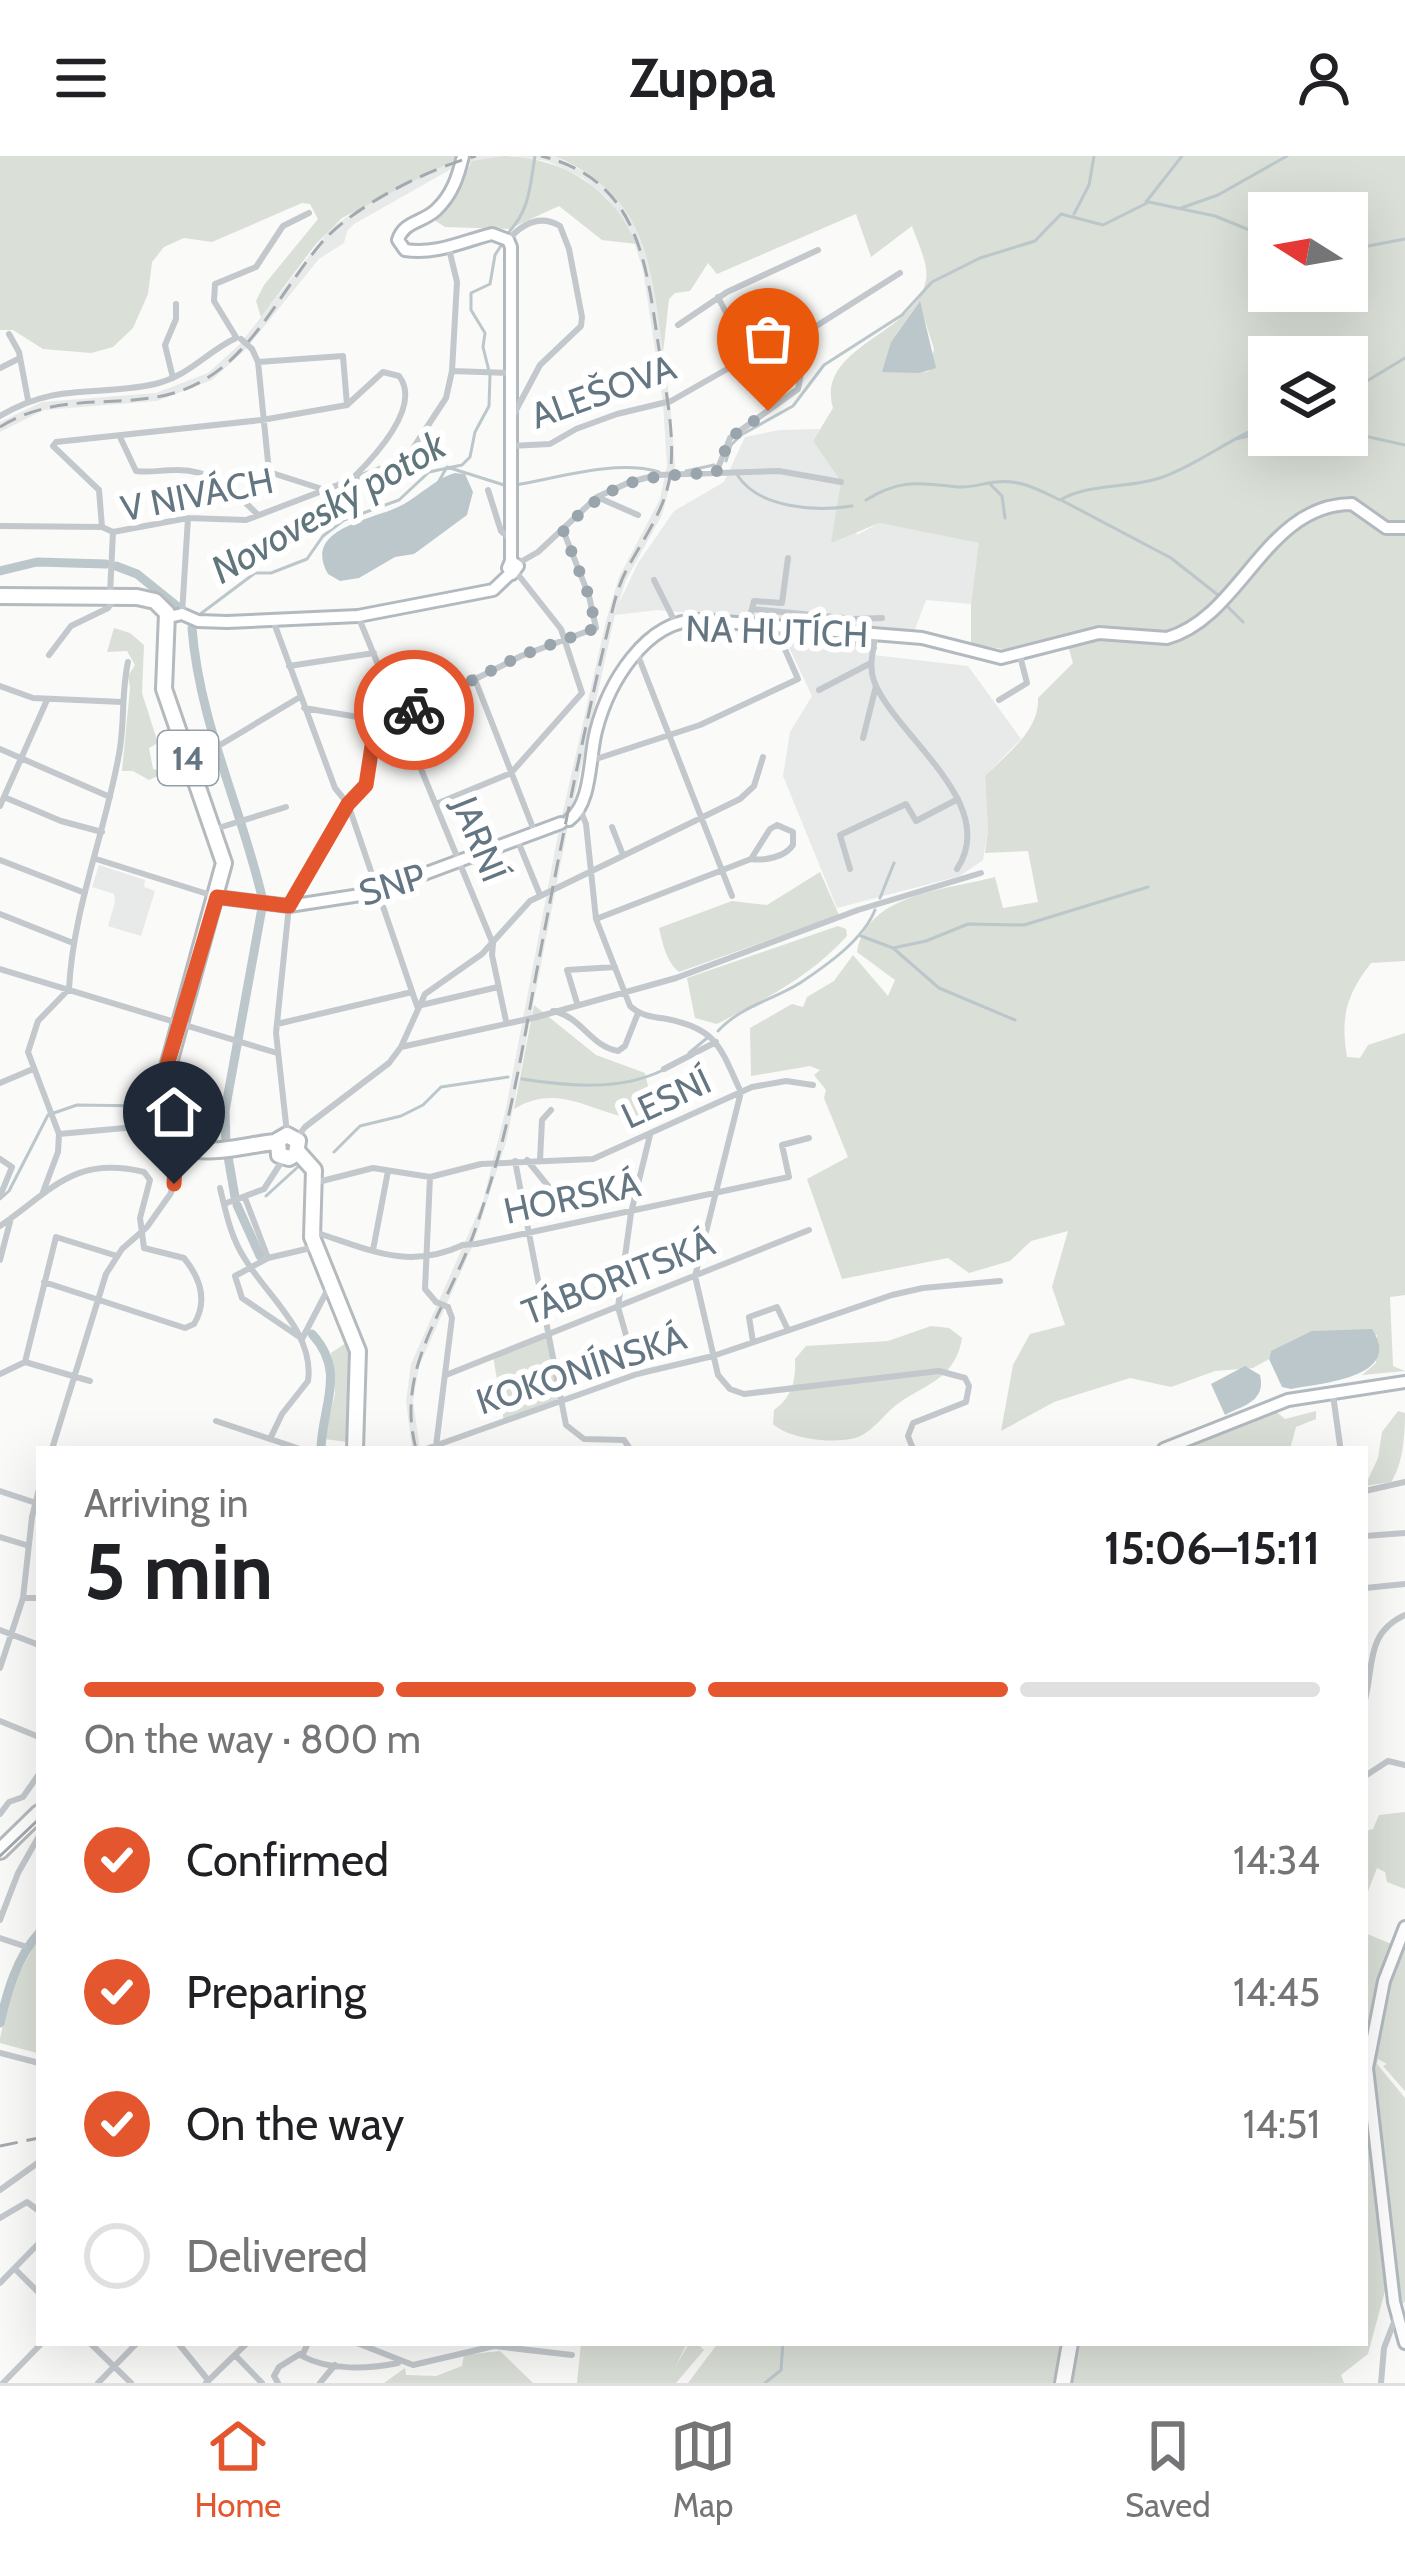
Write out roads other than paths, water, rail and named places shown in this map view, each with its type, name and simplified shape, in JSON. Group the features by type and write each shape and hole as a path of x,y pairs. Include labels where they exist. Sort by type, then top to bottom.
{"main road":[{"path":"0,596 155,601 176,615"},
{"name":"14","path":"158,1125 155,1106 224,863 164,689 176,615"},
{"path":"158,1125 178,1144 220,1151 289,1146 313,1167 313,1239 358,1351 356,1446"},
{"path":"0,1851 36,1819"},
{"path":"1063,2383 1069,2346"}],"street":[{"path":"464,156 452,190 440,207 402,229 401,247 410,252 449,248 492,234 508,240"},
{"path":"309,213 283,226 256,267 215,284 214,301 258,362 268,472 325,490"},
{"path":"508,240 522,226 538,220 560,226 582,317 581,326 540,365 526,386 510,427"},
{"path":"436,804 511,773 582,693 566,639 514,568 509,538 513,261 508,240"},
{"name":"V NIVÁCH","path":"112,598 113,532 188,518 246,520 412,453 446,398 452,371 457,282 449,248"},
{"path":"678,326 718,297 818,250"},
{"name":"ALEŠOVA","path":"510,446 550,444 617,414 670,401 757,352 810,330 900,273"},
{"path":"718,297 736,332 757,352"},
{"path":"173,378 165,344 176,319 176,304"},
{"path":"716,473 730,438 798,389 810,330"},
{"path":"9,334 20,358 28,400"},
{"path":"0,416 28,400 61,392 151,385 173,378 239,339"},
{"path":"258,362 343,356 347,405"},
{"path":"0,368 20,358"},
{"path":"452,371 511,373"},
{"path":"102,527 99,490 53,446 65,438 120,437 347,405 382,372 399,376 406,385 406,396 389,437 352,480"},
{"path":"120,437 136,471 177,469 215,477 258,515"},
{"path":"188,518 176,615 200,622 274,621 358,616 494,590 597,497 657,476 778,471 841,482"},
{"path":"488,490 501,531 509,538"},
{"path":"597,497 638,515"},
{"name":"NA HUTÍCH","path":"580,808 601,716 637,652 675,622 774,626 874,641 929,639 993,657 1020,656 1099,633 1156,639 1177,635 1226,596 1275,540 1311,515 1332,506 1356,505 1386,528 1405,528"},
{"path":"0,526 102,527 113,532"},
{"path":"304,708 376,720 400,717 474,677 590,632 597,623 563,530"},
{"path":"747,624 754,601 782,603 788,559"},
{"path":"654,580 675,622"},
{"path":"49,655 71,626 108,608 112,598"},
{"path":"752,609 882,618"},
{"name":"JARNÍ","path":"358,616 494,944 492,955 506,1021"},
{"path":"274,621 335,788 348,804 417,1006"},
{"path":"590,760 734,712 798,679 774,626"},
{"path":"836,647 874,641 869,664 875,686 958,799 967,820 964,858 957,869"},
{"path":"637,652 732,896"},
{"path":"289,666 374,653"},
{"path":"999,700 1027,683 1020,656"},
{"path":"42,1196 58,1152 59,1134 33,1069 30,1037 38,1021 69,989 73,943 121,749 128,662"},
{"path":"819,690 869,664"},
{"path":"474,677 535,833"},
{"path":"0,686 47,700 122,702"},
{"path":"863,738 875,686"},
{"path":"188,757 218,746 300,697"},
{"path":"0,806 47,700"},
{"path":"289,1146 277,1024 289,906 348,804 368,781 376,720"},
{"path":"0,749 110,797"},
{"path":"227,1204 264,1189 289,1146 378,1074 401,1047 425,994 494,944 540,895 748,793 764,757"},
{"path":"4,797 78,827 104,832"},
{"path":"850,869 840,835 905,804 916,821 958,799"},
{"path":"213,829 286,807"},
{"path":"580,808 586,824 596,919 630,1006 638,1013 698,1026 716,1042 741,1092 694,1276 724,1384 744,1394 939,1371 965,1378 968,1396 963,1404 913,1423 908,1436 912,1446"},
{"name":"SNP","path":"217,897 289,906 379,892 565,822 580,808"},
{"path":"596,919 751,859 786,853 793,845 793,832 782,825 770,829 751,859"},
{"path":"612,827 623,855"},
{"path":"517,839 540,895"},
{"path":"96,859 217,897"},
{"path":"0,860 85,893"},
{"path":"401,1047 682,976 858,910 981,873"},
{"path":"0,914 73,943"},
{"path":"555,972 615,967"},
{"path":"0,969 277,1053"},
{"path":"567,970 578,1003"},
{"path":"417,1006 498,987"},
{"path":"277,1024 412,992"},
{"path":"552,1011 571,1015 600,1045 618,1051 625,1046 638,1013"},
{"path":"664,1069 716,1042"},
{"path":"0,1083 33,1069"},
{"name":"LESNÍ","path":"314,1183 373,1168 430,1177 481,1164 592,1160 741,1092 786,1082 813,1085"},
{"path":"540,1160 542,1120 551,1110"},
{"path":"59,1134 158,1125"},
{"path":"637,1374 618,1306 631,1213 650,1135"},
{"name":"HORSKÁ","path":"313,1239 403,1259 427,1258 464,1245 789,1177 782,1145 808,1138"},
{"path":"53,1446 106,1274 171,1193 178,1144"},
{"path":"2,1160 0,1174 10,1179"},
{"path":"0,1196 10,1179 10,1167 2,1160"},
{"path":"527,1160 553,1192"},
{"path":"515,1161 566,1425 584,1439 624,1440 628,1446"},
{"path":"0,1226 84,1169 104,1166 144,1172 149,1188 139,1233 146,1250 176,1253 191,1267 203,1302 190,1328 44,1282"},
{"path":"373,1250 388,1171"},
{"path":"430,1177 425,1289 448,1307 452,1318 436,1446"},
{"path":"220,1188 249,1266 302,1339 309,1368 308,1381 270,1438"},
{"path":"242,1199 268,1258"},
{"path":"0,1259 11,1218"},
{"name":"TÁBORITSKÁ","path":"446,1375 809,1230"},
{"path":"25,1362 56,1237 118,1256"},
{"path":"302,1339 242,1298 235,1276 313,1239"},
{"name":"KOKONÍNSKÁ","path":"441,1446 637,1374 713,1356 923,1288 1000,1281"},
{"path":"302,1339 331,1282"},
{"path":"753,1342 752,1313 777,1307 788,1330"},
{"path":"0,1374 25,1362 90,1381"},
{"path":"1172,1446 1288,1400 1405,1382"},
{"path":"1332,1391 1340,1444"},
{"path":"216,1421 292,1446"},
{"path":"1368,1490 1405,1482"},
{"path":"0,1491 36,1503"},
{"path":"0,1668 23,1598 36,1510"},
{"path":"1368,1536 1405,1533"},
{"path":"0,1537 26,1545"},
{"path":"1368,1588 1405,1584"},
{"path":"23,1598 36,1598"},
{"path":"1368,1638 1405,1615"},
{"path":"0,1630 36,1644"},
{"path":"1368,1666 1376,1635"},
{"path":"0,1720 36,1736"},
{"path":"1368,1774 1388,1761 1405,1765"},
{"path":"0,1814 9,1802 23,1797 36,1778"},
{"path":"0,1920 36,1841"},
{"path":"1368,2051 1384,1982 1405,1927"},
{"path":"0,1938 24,1946"},
{"path":"0,2053 36,2064"},
{"path":"1368,2071 1397,2314 1405,2343"},
{"path":"0,2190 36,2164"},
{"path":"0,2218 27,2202 36,2209"},
{"path":"0,2282 36,2245"},
{"path":"15,2268 36,2290"},
{"path":"1381,2383 1384,2348 1397,2314"},
{"path":"3,2383 39,2346"},
{"path":"93,2346 130,2383"},
{"path":"98,2383 134,2346"},
{"path":"180,2346 208,2382 244,2346"},
{"path":"278,2383 274,2376 279,2367 306,2346"},
{"path":"365,2346 401,2362"},
{"path":"302,2353 313,2362 334,2365 436,2361 468,2347 572,2355"},
{"path":"235,2354 262,2383"},
{"path":"320,2383 334,2365"}],"waterway":[{"name":"Novoveský potok","path":"509,232 525,206 535,156"},
{"path":"1074,214 1089,185 1094,156"},
{"path":"1146,202 1182,156"},
{"path":"1181,208 1218,195 1287,156"},
{"path":"726,461 731,445 741,435 793,406 824,365 902,315 932,282 980,258 1035,241 1061,214 1103,225 1149,202 1215,216 1248,229"},
{"path":"1368,246 1405,239"},
{"name":"Novoveský potok","path":"199,615 255,573 271,573 307,559 323,536 344,520 399,500 429,472 462,465 470,457 475,432 489,406 490,375 483,347 485,333 471,310 471,293 490,284 502,244"},
{"path":"1368,380 1405,358"},
{"path":"866,500 911,484 963,487 1005,482 1029,486 1060,500 1084,491 1160,478 1248,433"},
{"path":"1235,439 1248,436"},
{"path":"1368,437 1405,445"},
{"path":"686,471 714,465"},
{"path":"439,481 447,467 504,485"},
{"path":"515,485 606,469 659,472"},
{"path":"738,476 760,495 789,505 852,506"},
{"path":"989,483 1002,496 1005,518"},
{"path":"1063,501 1171,558 1218,595"},
{"path":"0,571 37,562 106,564"},
{"path":"116,566 137,574 178,607"},
{"path":"1224,603 1243,622"},
{"path":"192,628 203,697 262,897"},
{"path":"880,898 894,863"},
{"path":"893,948 968,924 1024,925 1148,887"},
{"path":"235,1197 225,1111 262,908"},
{"path":"718,1031 832,960 862,932 875,910"},
{"path":"861,936 893,948 939,988 1015,1020"},
{"path":"689,1053 707,1038"},
{"path":"522,1079 610,1084 661,1071"},
{"path":"334,1152 360,1126 401,1116 423,1105 441,1087 508,1077"},
{"path":"0,1199 9,1191 48,1115 77,1105 147,1106"},
{"path":"266,1196 300,1165"},
{"path":"237,1205 260,1256"},
{"path":"312,1334 330,1375 321,1446"},
{"path":"0,2023 19,1964 36,1936"},
{"path":"765,2383 781,2370 783,2346"}],"tram line":[{"path":"0,1856 36,1822"}],"railway":[{"path":"0,427 52,407 155,397 204,380 239,351 338,227 395,189 476,156"},
{"path":"416,1446 411,1400 415,1378 472,1238 506,1127 614,605 625,573 660,508 671,466 670,422 649,286 632,230 599,184 541,156"},
{"path":"0,2146 36,2139"}]}
